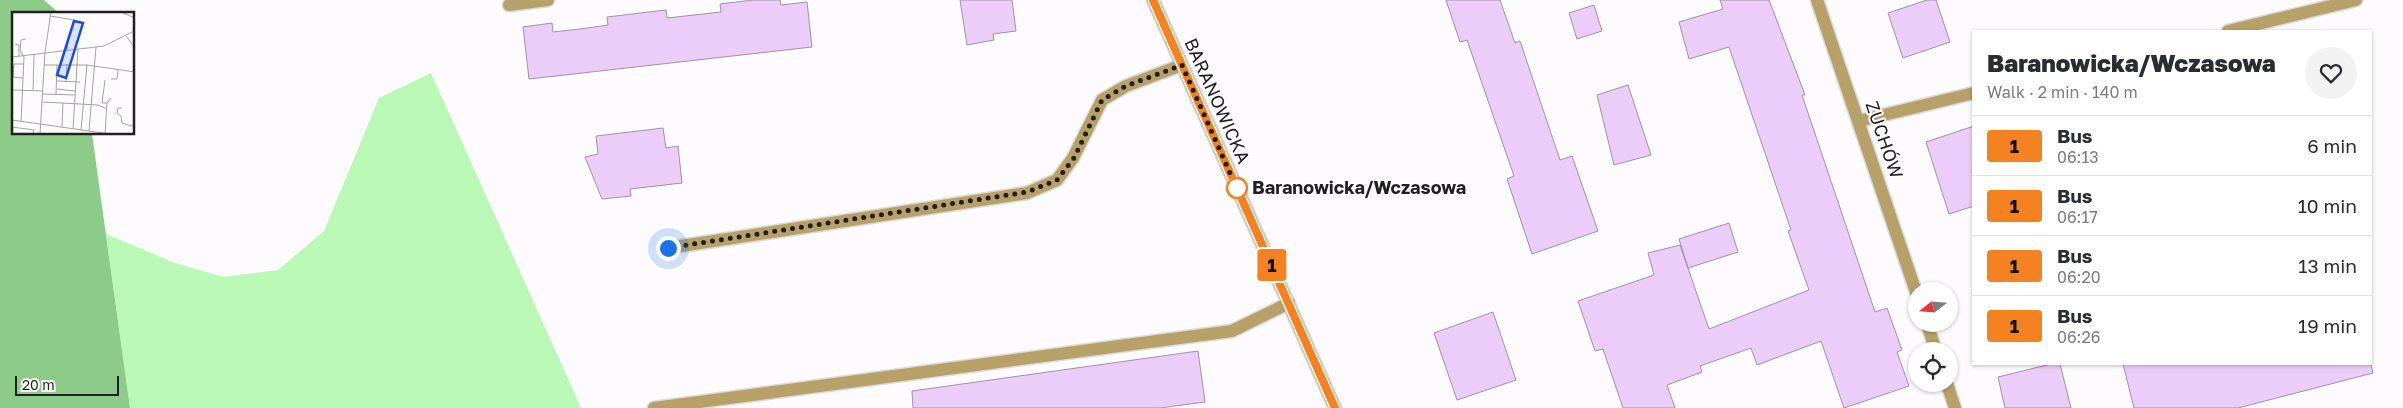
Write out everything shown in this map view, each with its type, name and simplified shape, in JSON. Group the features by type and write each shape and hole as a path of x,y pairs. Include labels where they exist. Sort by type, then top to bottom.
{"street":[{"path":"509,5 548,0"},
{"name":"BARANOWICKA","path":"1153,0 1334,408"},
{"name":"ZUCHÓW","path":"1817,0 1913,282"},
{"path":"2232,30 2356,0"},
{"path":"668,248 1027,192 1057,180 1074,158 1102,100 1126,86 1182,65"},
{"path":"1859,121 1972,93"},
{"path":"654,408 1232,331 1260,319 1289,303"},
{"path":"1950,392 1955,408"}],"green space":[{"path":"0,0 44,0 58,12 12,12 12,135 92,135 130,408 0,408"},
{"path":"431,73 581,408 130,408 106,234 175,263 223,277 278,270 324,231 379,98"}],"building":[{"path":"753,0 780,0 781,5 807,2 812,47 529,79 523,27 552,23 553,32 580,29 608,25 607,17 666,10 667,18 721,12 720,4"},
{"path":"960,0 1012,0 1016,31 993,34 994,40 967,45"},
{"path":"1446,0 1500,0 1515,43 1520,41 1560,160 1572,156 1598,231 1532,254 1507,179 1514,176 1467,40 1460,42"},
{"path":"1720,0 1769,0 1805,95 1802,95 1875,312 1887,308 1902,350 1897,352 1908,386 1844,408 1821,341 1757,365 1751,348 1700,366 1702,372 1667,385 1675,408 1623,408 1603,349 1595,351 1578,301 1654,275 1648,253 1680,245 1709,329 1809,290 1788,231 1791,230 1729,47 1689,59 1679,22 1723,9"},
{"path":"1927,0 1936,0 1950,42 1903,58 1888,13"},
{"path":"1594,5 1602,31 1577,39 1569,13"},
{"path":"1628,85 1651,155 1614,165 1597,95"},
{"path":"1972,127 1972,207 1949,214 1926,142"},
{"path":"663,128 666,148 678,146 682,183 630,189 631,196 602,199 585,157 598,154 596,136"},
{"path":"1729,223 1738,252 1688,268 1679,239"},
{"path":"1493,312 1516,380 1457,400 1434,333"},
{"path":"1198,351 1205,402 1160,408 913,408 912,391"},
{"path":"2047,365 2060,365 2071,408 2005,408 1998,377"},
{"path":"2123,365 2371,365 2373,373 2238,408 2134,408"}],"bus line":[{"name":"1","path":"1153,0 1335,408"}],"place":[{"name":"Baranowicka/Wczasowa","path":"1237,188"}],"route":[{"path":"668,248 1027,192 1057,180 1074,158 1102,100 1126,86 1182,65 1238,191 1237,188"}]}
